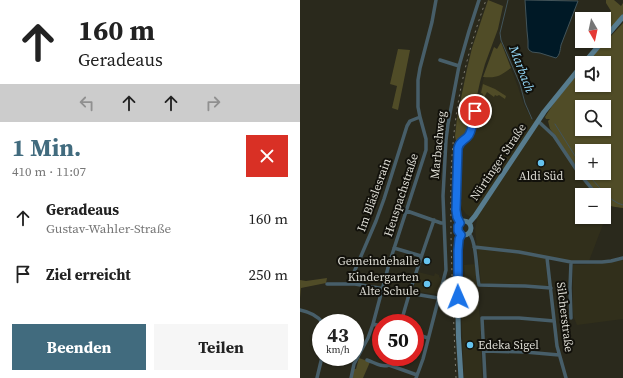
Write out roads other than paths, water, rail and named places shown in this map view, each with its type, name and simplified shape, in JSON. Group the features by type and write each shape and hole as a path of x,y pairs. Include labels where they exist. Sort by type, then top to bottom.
{"main road":[{"name":"Nürtinger Straße","path":"611,31 623,17"},
{"name":"Nürtinger Straße","path":"590,56 596,48"},
{"name":"Nürtinger Straße","path":"469,223 544,112 575,74"},
{"path":"464,222 469,223 471,231 465,235 461,235 457,229 458,225 464,222"},
{"path":"461,235 458,250 461,378"}],"street":[{"name":"Heuspachstraße","path":"376,314 394,248 426,150 426,139 418,107 418,80 436,0"},
{"name":"Marbachweg","path":"439,296 446,270 444,178 449,117 459,66 479,0"},
{"path":"440,60 459,66"},
{"path":"460,223 456,210 458,148 460,143 470,132 475,111"},
{"name":"Im Bläslesrain","path":"349,284 376,221 407,126 410,121 420,117"},
{"path":"538,121 554,136 578,172 592,188"},
{"path":"406,211 444,223"},
{"path":"403,314 421,256 434,220"},
{"path":"469,233 472,237 474,247 478,284 551,288"},
{"path":"474,247 518,252 571,262 602,262 623,258"},
{"path":"394,248 421,256"},
{"name":"Silcherstraße","path":"547,258 555,334 559,356 566,378"},
{"path":"571,262 571,318"},
{"path":"327,284 349,284 439,296 417,376 389,366"},
{"path":"300,310 313,314"},
{"path":"485,378 482,318 519,318 554,321"},
{"name":"Heuspachstraße","path":"351,378 354,364 372,329"},
{"path":"424,337 428,338"},
{"path":"484,351 525,352 559,356"},
{"path":"367,360 372,362"},
{"path":"317,378 320,366"}],"water":[{"path":"525,0 578,1 559,54 556,58 529,50"}],"waterway":[{"name":"Marbach","path":"508,0 500,33 501,40 520,84 525,103 532,119"},
{"name":"Marbach","path":"555,124 575,156"},
{"name":"Marbach","path":"593,180 608,196 623,205"}],"railway":[{"path":"456,378 451,235 452,156 457,107 474,35 486,0"}],"place":[{"name":"Aldi Süd","path":"541,163"},
{"name":"Gemeindehalle","path":"427,261"},
{"name":"Kindergarten Alte Schule","path":"427,284"},
{"name":"Edeka Sigel","path":"470,345"}]}
